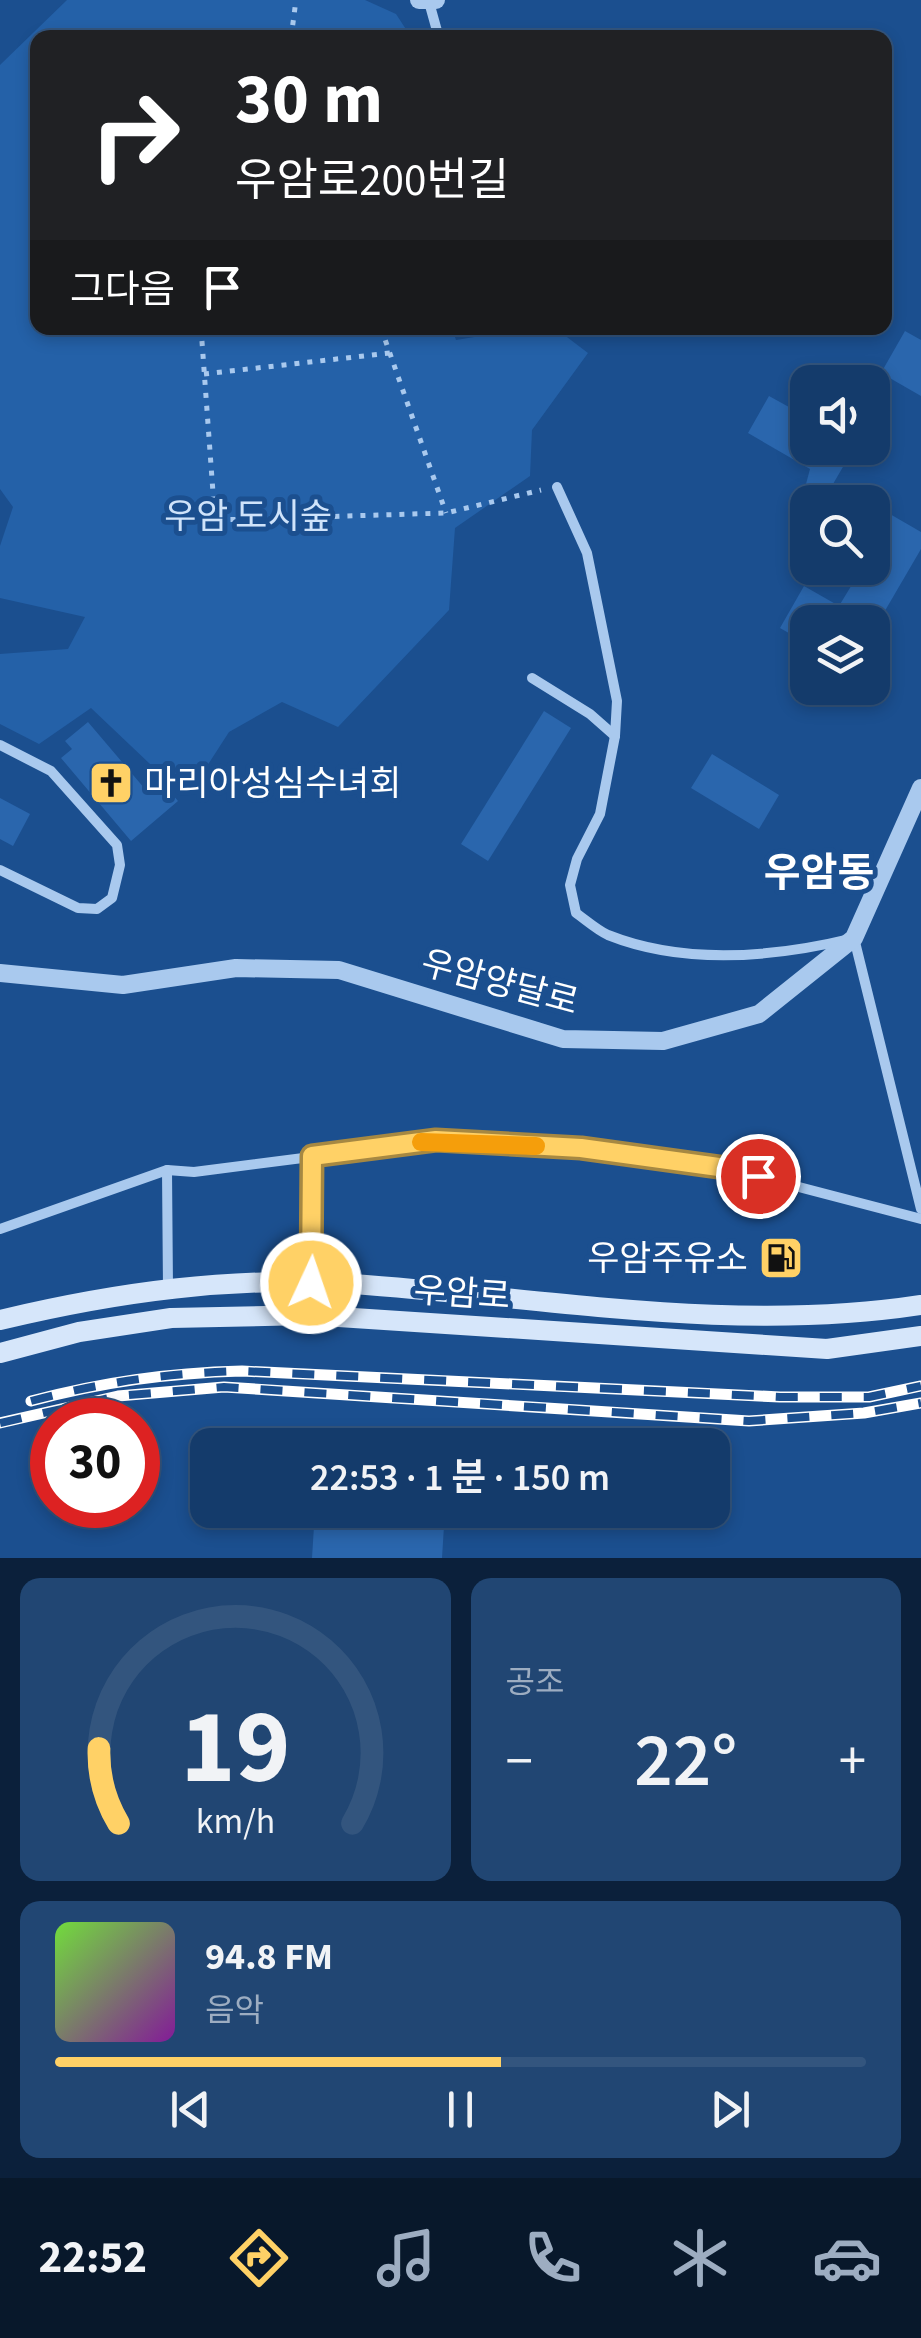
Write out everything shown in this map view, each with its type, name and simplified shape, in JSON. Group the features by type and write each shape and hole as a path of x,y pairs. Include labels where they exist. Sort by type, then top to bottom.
{"main road":[{"name":"우암로","path":"0,1320 89,1298 236,1282 352,1284 515,1301 729,1314 823,1316 921,1305"},
{"name":"우암로","path":"0,1353 78,1332 171,1318 308,1315 828,1349 921,1336"}],"street":[{"path":"428,1 437,30"},
{"path":"558,486 587,553 617,700 615,736 600,814 577,859 570,885 576,914 606,934 674,952 799,951 854,938 921,1209"},
{"path":"532,678 590,714 615,736"},
{"path":"0,744 51,771 118,845 120,865 112,898 97,909 78,908 0,870"},
{"name":"우암양달로","path":"0,973 123,985 236,968 340,970 564,1038 663,1040 759,1014 854,938 921,788"},
{"path":"0,1229 168,1170 194,1172 436,1140 581,1148 726,1168 921,1219"},
{"path":"311,1283 312,1156"},
{"path":"168,1170 168,1290"}],"path":[{"path":"292,30 296,0"},
{"path":"201,335 216,520 446,514 558,486"},
{"path":"384,335 446,514"},
{"path":"204,374 390,353"}],"green space":[{"name":"우암 도시숲","path":"67,0 365,0 396,14 406,30 36,30"},
{"name":"우암 도시숲","path":"30,36 30,335 454,335 456,340 487,335 564,335 588,353 532,430 530,476 455,528 449,610 338,727 282,702 229,732 198,780 169,782 91,708 39,744 0,724 0,654 68,649 85,617 0,598 0,546 13,507 0,489 0,65"}],"building":[{"path":"905,331 921,340 921,396 890,378 890,365 886,365"},
{"path":"769,396 790,408 790,457 748,433"},
{"path":"803,465 844,465 832,485 806,484 810,469"},
{"path":"890,514 921,532 921,549 888,605 840,605 852,585 890,585"},
{"path":"804,586 837,605 793,605"},
{"path":"790,610 790,634 780,628"},
{"path":"544,711 571,728 488,861 461,844"},
{"name":"마리아성심수녀회","path":"88,722 145,789 158,778 178,801 131,841 61,758 72,749 65,741"},
{"path":"712,754 779,795 759,829 691,788"},
{"path":"0,798 30,814 13,846 0,839"},
{"path":"314,1528 444,1528 442,1558 312,1558"}],"railway":[{"path":"44,1398 135,1380 242,1371 780,1397 869,1397 921,1386"},
{"path":"0,1423 118,1396 224,1387 749,1421 864,1413 921,1403"}],"slow traffic":[{"path":"421,1142 536,1146"}],"place":[{"name":"마리아성심수녀회","path":"111,783"},
{"name":"우암주유소","path":"781,1258"}],"district":[{"name":"우암동","path":"819,872"}],"route":[{"path":"311,1283 312,1156 436,1140 581,1148 758,1176"}]}
